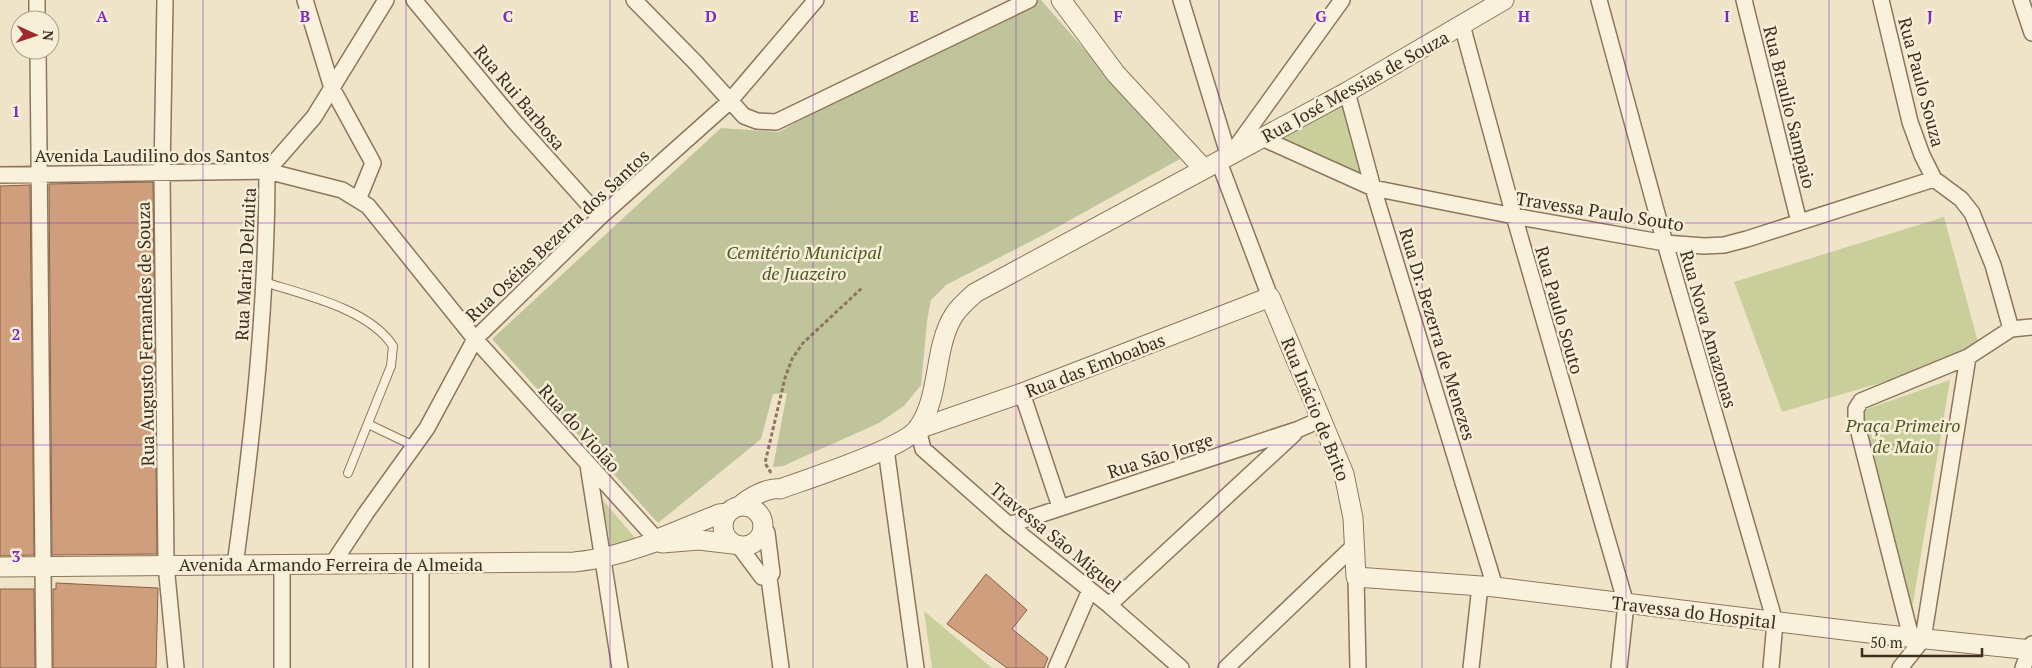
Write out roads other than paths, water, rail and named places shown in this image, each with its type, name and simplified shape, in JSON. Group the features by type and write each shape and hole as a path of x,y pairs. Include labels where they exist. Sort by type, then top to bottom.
{"street":[{"name":"Rua Augusto Fernandes de Souza","path":"165,0 162,173 166,565 176,668"},
{"path":"305,0 332,88 373,163 358,200"},
{"name":"Rua Maria Delzuita","path":"235,565 253,423 267,236 267,171 314,117 386,0"},
{"name":"Rua Rui Barbosa","path":"414,0 514,121 600,217"},
{"name":"Rua Oséias Bezerra dos Santos","path":"334,563 366,513 427,428 475,339 600,217 729,102 816,0"},
{"path":"640,2 729,102 744,116 757,121 776,122 1029,0"},
{"path":"1060,0 1116,74 1217,163 1342,0"},
{"name":"Rua José Messias de Souza","path":"918,429 931,399 946,334 953,316 975,293 1347,92 1504,0"},
{"name":"Rua Nova Amazonas","path":"1599,0 1665,243 1775,622 1771,668"},
{"name":"Rua Braulio Sampaio","path":"1744,0 1799,222"},
{"name":"Rua Paulo Souza","path":"1881,0 1910,122 1922,155 1934,179 1961,199 1972,213 1993,264 2011,329"},
{"path":"2021,0 2032,33"},
{"name":"Rua Inácio de Brito","path":"1183,2 1217,163 1270,297 1344,474 1350,497 1355,545 1358,668"},
{"name":"Rua Paulo Souto","path":"1462,25 1514,216 1626,604"},
{"path":"38,60 44,668"},
{"name":"Rua Dr. Bezerra de Menezes","path":"1347,92 1488,586"},
{"name":"Travessa Paulo Souto","path":"1262,138 1373,188 1665,243 1704,246 1724,245 1934,179"},
{"name":"Avenida Laudilino dos Santos","path":"0,175 267,171 342,190 368,206 475,339"},
{"name":"Rua das Emboabas","path":"658,541 660,538 710,517 734,510 746,500 775,488 780,490 886,449 918,429 1022,393 1270,297"},
{"path":"1917,638 1856,420 1856,409 1861,401 1968,357 2011,329 2032,327"},
{"name":"Rua do Violão","path":"475,339 658,541"},
{"path":"1900,668 1917,638 1968,357"},
{"path":"1022,393 1060,507"},
{"name":"Rua São Jorge","path":"1009,525 1299,429 1322,419"},
{"name":"Travessa São Miguel","path":"918,429 923,449 1009,525 1109,605 1181,668"},
{"path":"1109,605 1299,429"},
{"path":"886,449 916,668"},
{"path":"588,465 620,668"},
{"path":"658,541 662,543 699,540 736,545 753,544 762,534 763,524 779,496 780,490"},
{"path":"769,578 762,578 724,533 724,519 734,510 754,509 767,533 772,573 769,578 781,668"},
{"name":"Avenida Armando Ferreira de Almeida","path":"0,567 574,562 602,559 658,541"},
{"path":"1226,668 1355,545"},
{"path":"421,668 422,564"},
{"path":"282,566 282,668"},
{"name":"Travessa do Hospital","path":"1356,577 1488,586 1775,622 1917,638 2031,648"},
{"path":"1471,668 1488,586"},
{"path":"1056,668 1090,590"},
{"path":"1619,668 1626,604"},
{"path":"2023,668 2031,648"}],"lane":[{"path":"264,282 346,310 372,326 390,342 394,350 391,366 348,473"},
{"path":"368,424 414,446"}],"park label":[{"name":"Cemitério Municipal de Juazeiro","path":"804,262"},
{"name":"Praça Primeiro de Maio","path":"1903,435"}]}
